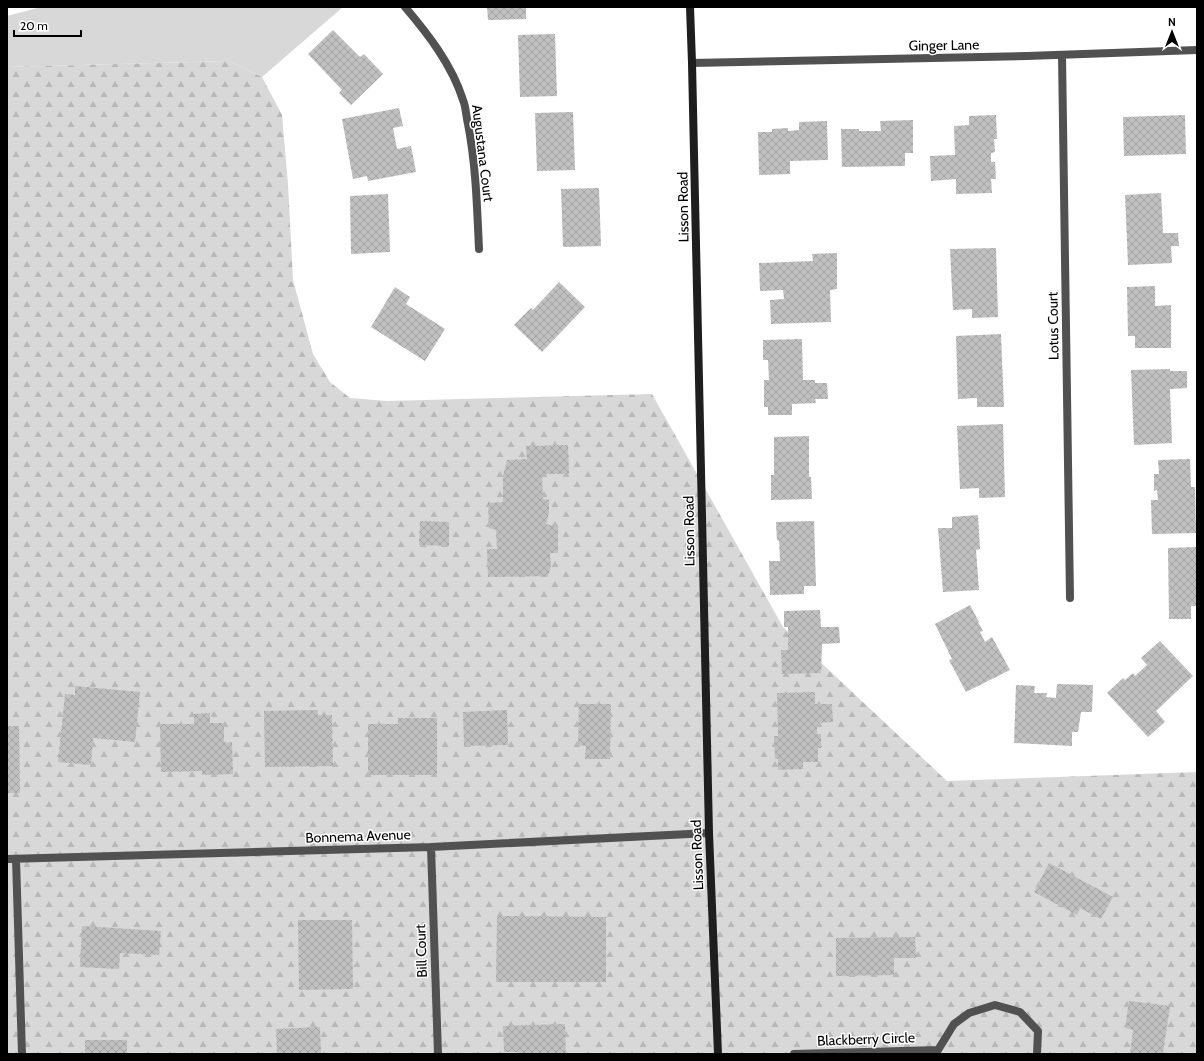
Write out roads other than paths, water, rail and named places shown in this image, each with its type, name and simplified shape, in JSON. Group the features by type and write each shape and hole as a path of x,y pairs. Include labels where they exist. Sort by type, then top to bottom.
{"street":[{"name":"Augustana Court","path":"405,7 426,32 448,67 463,100 471,139 479,249"},
{"name":"Lisson Road","path":"690,7 709,833 718,1054"},
{"name":"Ginger Lane","path":"692,63 1062,55 1197,50"},
{"name":"Lotus Court","path":"1062,55 1070,598"},
{"name":"Bonnema Avenue","path":"7,859 431,847 709,833"},
{"name":"Bill Court","path":"431,847 438,1054"},
{"path":"16,859 22,1054"},
{"name":"Blackberry Circle","path":"794,1054 939,1052 954,1024 969,1013 995,1005 1020,1012 1038,1031 1037,1054"}]}
